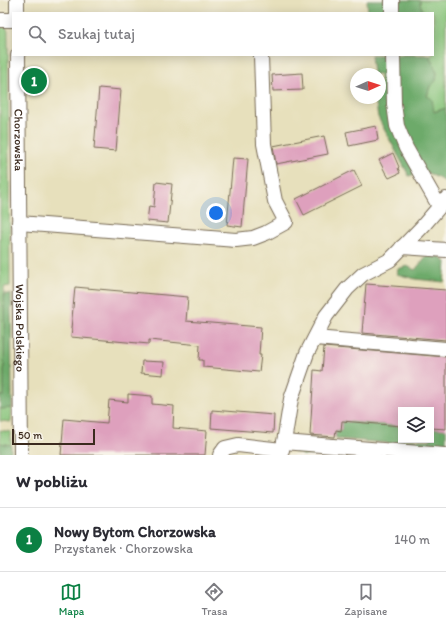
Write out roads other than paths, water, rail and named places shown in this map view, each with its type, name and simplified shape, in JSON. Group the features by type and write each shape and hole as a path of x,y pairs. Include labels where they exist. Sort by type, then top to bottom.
{"street":[{"path":"17,0 17,12"},
{"path":"392,0 392,12"},
{"path":"0,20 12,20"},
{"name":"Chorzowska","path":"18,56 19,200"},
{"path":"19,223 236,240 253,238 286,222 275,202 264,144 261,56"},
{"path":"282,449 291,399 307,353 326,316 347,289 363,274 390,260 422,227 443,202 406,148 397,126 394,104 393,56"},
{"name":"Wojska Polskiego","path":"19,200 21,455"},
{"path":"402,247 446,250"},
{"path":"315,338 446,349"},
{"path":"220,455 225,448 238,444 282,449 444,455"}],"place":[{"name":"Nowy Bytom Chorzowska","path":"34,81"}]}
